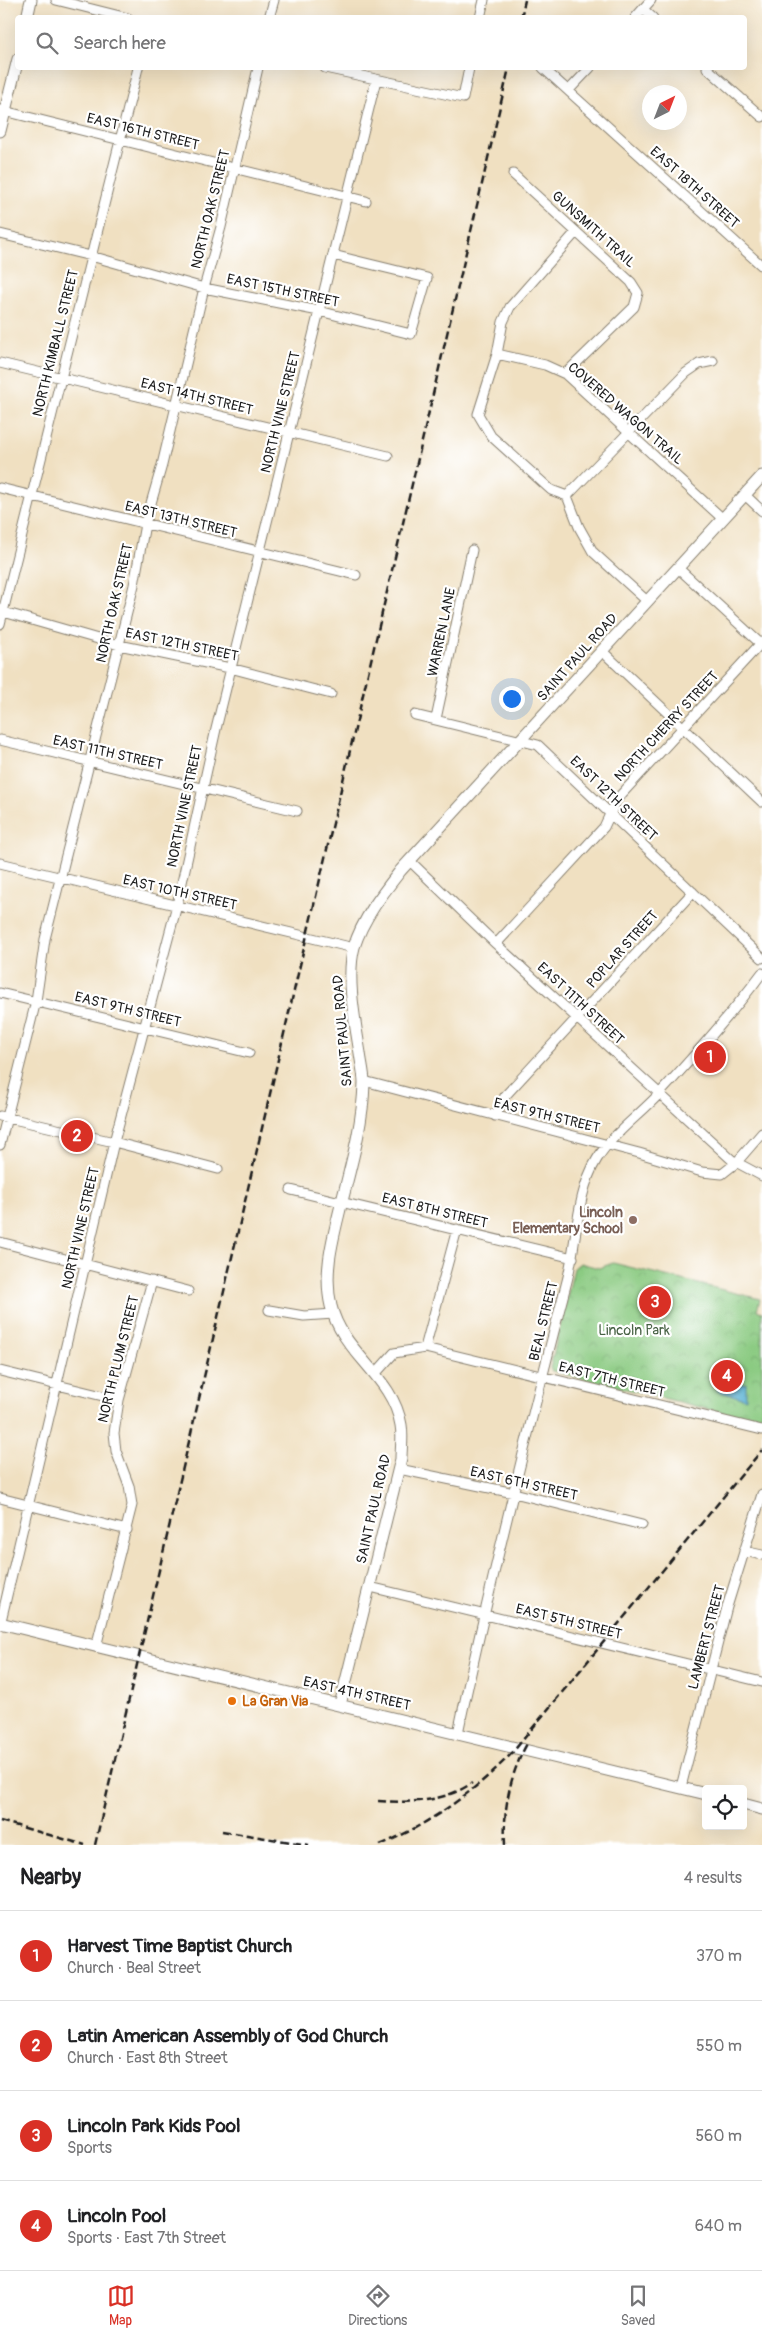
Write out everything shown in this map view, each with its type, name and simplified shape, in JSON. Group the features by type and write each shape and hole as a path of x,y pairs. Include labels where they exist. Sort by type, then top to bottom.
{"main road":[{"path":"28,15 30,0"},
{"path":"0,131 2,111 15,69"},
{"name":"SAINT PAUL ROAD","path":"340,1705 402,1459 402,1425 392,1397 376,1373 340,1330 334,1314 327,1283 342,1201 358,1137 364,1081 356,1031 352,984 354,948 377,900 410,861 762,476"},
{"name":"EAST 4TH STREET","path":"0,1624 702,1793"},
{"path":"747,1805 762,1809"}],"street":[{"path":"56,0 116,15"},
{"path":"270,15 274,0"},
{"path":"481,15 484,0"},
{"path":"638,15 651,0"},
{"path":"643,9 650,15"},
{"name":"NORTH KIMBALL STREET","path":"0,624 138,70"},
{"name":"NORTH OAK STREET","path":"0,1145 3,1117 36,1001 45,939 134,585 145,524 162,465 258,70"},
{"path":"334,70 463,98 469,70"},
{"name":"EAST 18TH STREET","path":"545,70 762,266"},
{"path":"569,90 588,70"},
{"path":"709,70 762,118"},
{"name":"NORTH VINE STREET","path":"0,1624 114,1142 177,905 230,668 376,80"},
{"name":"EAST 16TH STREET","path":"2,111 366,201"},
{"name":"GUNSMITH TRAIL","path":"513,174 631,282 638,293 634,307 565,374"},
{"path":"576,232 510,307 503,322 497,354 478,414 491,436 551,490 567,496 579,527 593,552 647,602"},
{"name":"EAST 15TH STREET","path":"0,234 91,256 204,288 319,311 411,334 427,278 333,254"},
{"name":"COVERED WAGON TRAIL","path":"497,354 545,365 565,374 723,519"},
{"path":"567,496 686,373 699,364 713,361"},
{"name":"EAST 14TH STREET","path":"0,363 388,456"},
{"name":"EAST 13TH STREET","path":"0,488 356,575"},
{"path":"745,495 762,511"},
{"name":"WARREN LANE","path":"436,719 472,550"},
{"path":"678,568 761,644"},
{"name":"EAST 12TH STREET","path":"2,612 119,645 230,668 331,694"},
{"name":"NORTH CHERRY STREET","path":"496,944 604,827 617,799 761,644"},
{"path":"602,651 762,802"},
{"name":"EAST 12TH STREET","path":"415,715 521,739 538,745 762,958"},
{"name":"EAST 11TH STREET","path":"0,740 202,787 298,812"},
{"name":"EAST 11TH STREET","path":"410,861 496,944 736,1163"},
{"name":"EAST 10TH STREET","path":"0,862 354,948"},
{"name":"POPLAR STREET","path":"496,1116 505,1096 693,892"},
{"name":"BEAL STREET","path":"458,1733 484,1615 573,1258 585,1183 596,1159 607,1145 660,1094 740,1002 762,973"},
{"name":"EAST 9TH STREET","path":"0,993 249,1053"},
{"name":"EAST 9TH STREET","path":"364,1081 702,1172 722,1174 736,1163"},
{"path":"3,1117 114,1142 218,1169"},
{"path":"762,1133 736,1163 762,1176"},
{"name":"EAST 8TH STREET","path":"291,1190 573,1258"},
{"path":"425,1348 457,1229"},
{"path":"0,1242 188,1292"},
{"name":"NORTH PLUM STREET","path":"96,1647 132,1505 127,1478 116,1451 114,1433 119,1400 152,1281"},
{"path":"269,1310 304,1316 334,1314"},
{"name":"EAST 7TH STREET","path":"376,1373 394,1353 425,1348 762,1430"},
{"path":"0,1371 119,1400"},
{"name":"EAST 6TH STREET","path":"399,1469 514,1493 642,1525"},
{"name":"LAMBERT STREET","path":"681,1787 744,1550 762,1494"},
{"path":"0,1498 127,1530"},
{"path":"744,1550 762,1555"},
{"name":"EAST 5TH STREET","path":"370,1587 762,1682"}],"green space":[{"name":"Lincoln Park","path":"580,1263 599,1268 613,1263 760,1299 757,1310 762,1312 762,1420 757,1421 552,1371 550,1368 574,1268"}],"water":[{"path":"723,1367 735,1370 732,1386 746,1383 746,1399 717,1391"}],"railway":[{"path":"522,15 525,0"},
{"path":"95,1845 509,70"},
{"path":"380,1845 434,1817 450,1806 467,1794 512,1753 762,1450"},
{"path":"505,1845 505,1818 509,1792 512,1779 528,1742"},
{"path":"378,1801 403,1802 439,1798 472,1783"},
{"path":"0,1821 85,1845"},
{"path":"222,1831 309,1845"}],"place":[{"name":"Harvest Time Baptist Church","path":"710,1057"},
{"name":"Latin American Assembly of God Church","path":"77,1136"},
{"name":"Lincoln Elementary School","path":"633,1220"},
{"name":"Lincoln Park Kids Pool","path":"655,1302"},
{"name":"Lincoln Pool","path":"727,1376"},
{"name":"La Gran Via","path":"232,1701"}]}
